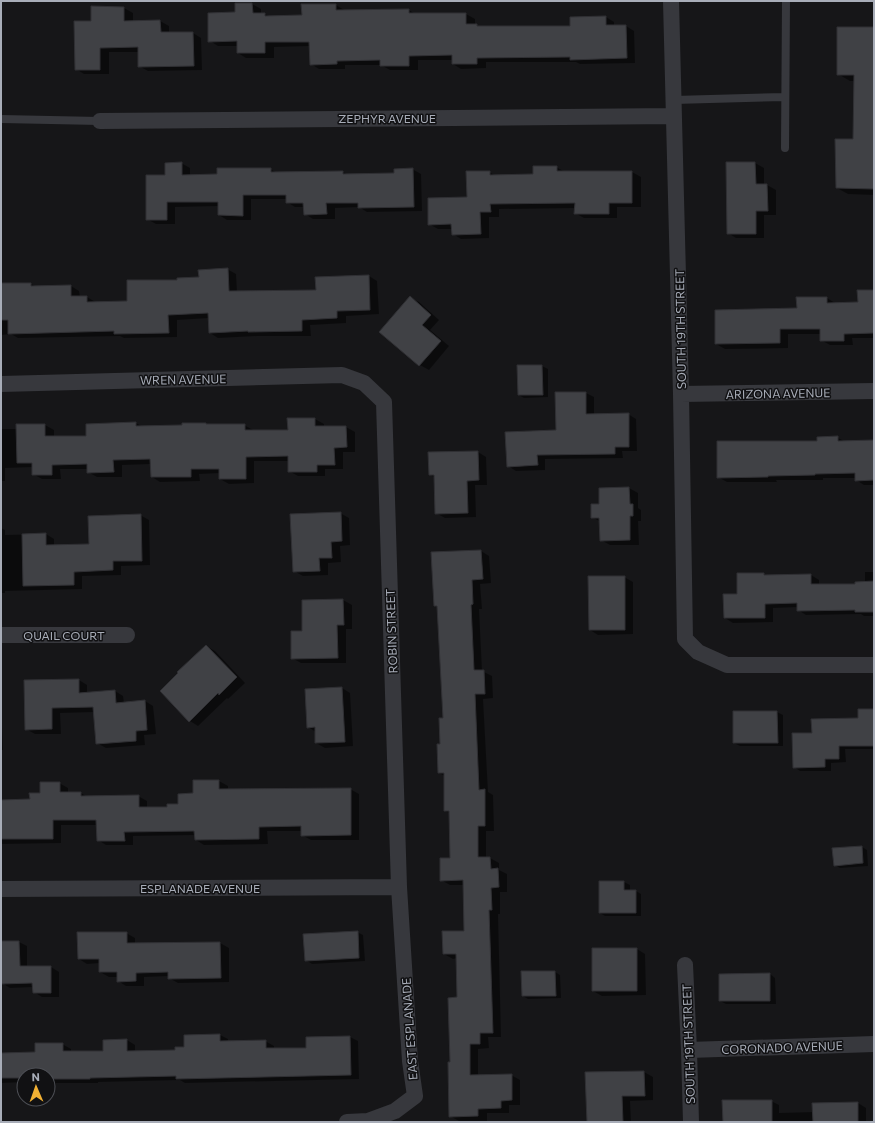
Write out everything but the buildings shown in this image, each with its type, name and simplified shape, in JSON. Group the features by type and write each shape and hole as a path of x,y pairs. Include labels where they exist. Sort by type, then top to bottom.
{"street":[{"name":"SOUTH 19TH STREET","path":"671,1 681,394 685,639 698,652 727,666 874,665"},
{"name":"ZEPHYR AVENUE","path":"100,121 674,116"},
{"name":"WREN AVENUE","path":"1,384 342,375 364,384"},
{"name":"ROBIN STREET","path":"364,384 384,402 399,887"},
{"name":"ARIZONA AVENUE","path":"681,394 874,391"},
{"name":"QUAIL COURT","path":"1,635 127,635"},
{"name":"ESPLANADE AVENUE","path":"1,889 399,887"},
{"name":"EAST ESPLANADE","path":"346,1122 368,1122 394,1111 415,1096 410,1062 399,887"},
{"name":"SOUTH 19TH STREET","path":"685,965 691,1122"},
{"name":"CORONADO AVENUE","path":"689,1050 874,1044"}],"lane":[{"path":"785,148 786,1"},
{"path":"674,100 785,97"},
{"path":"1,119 100,121"}]}
